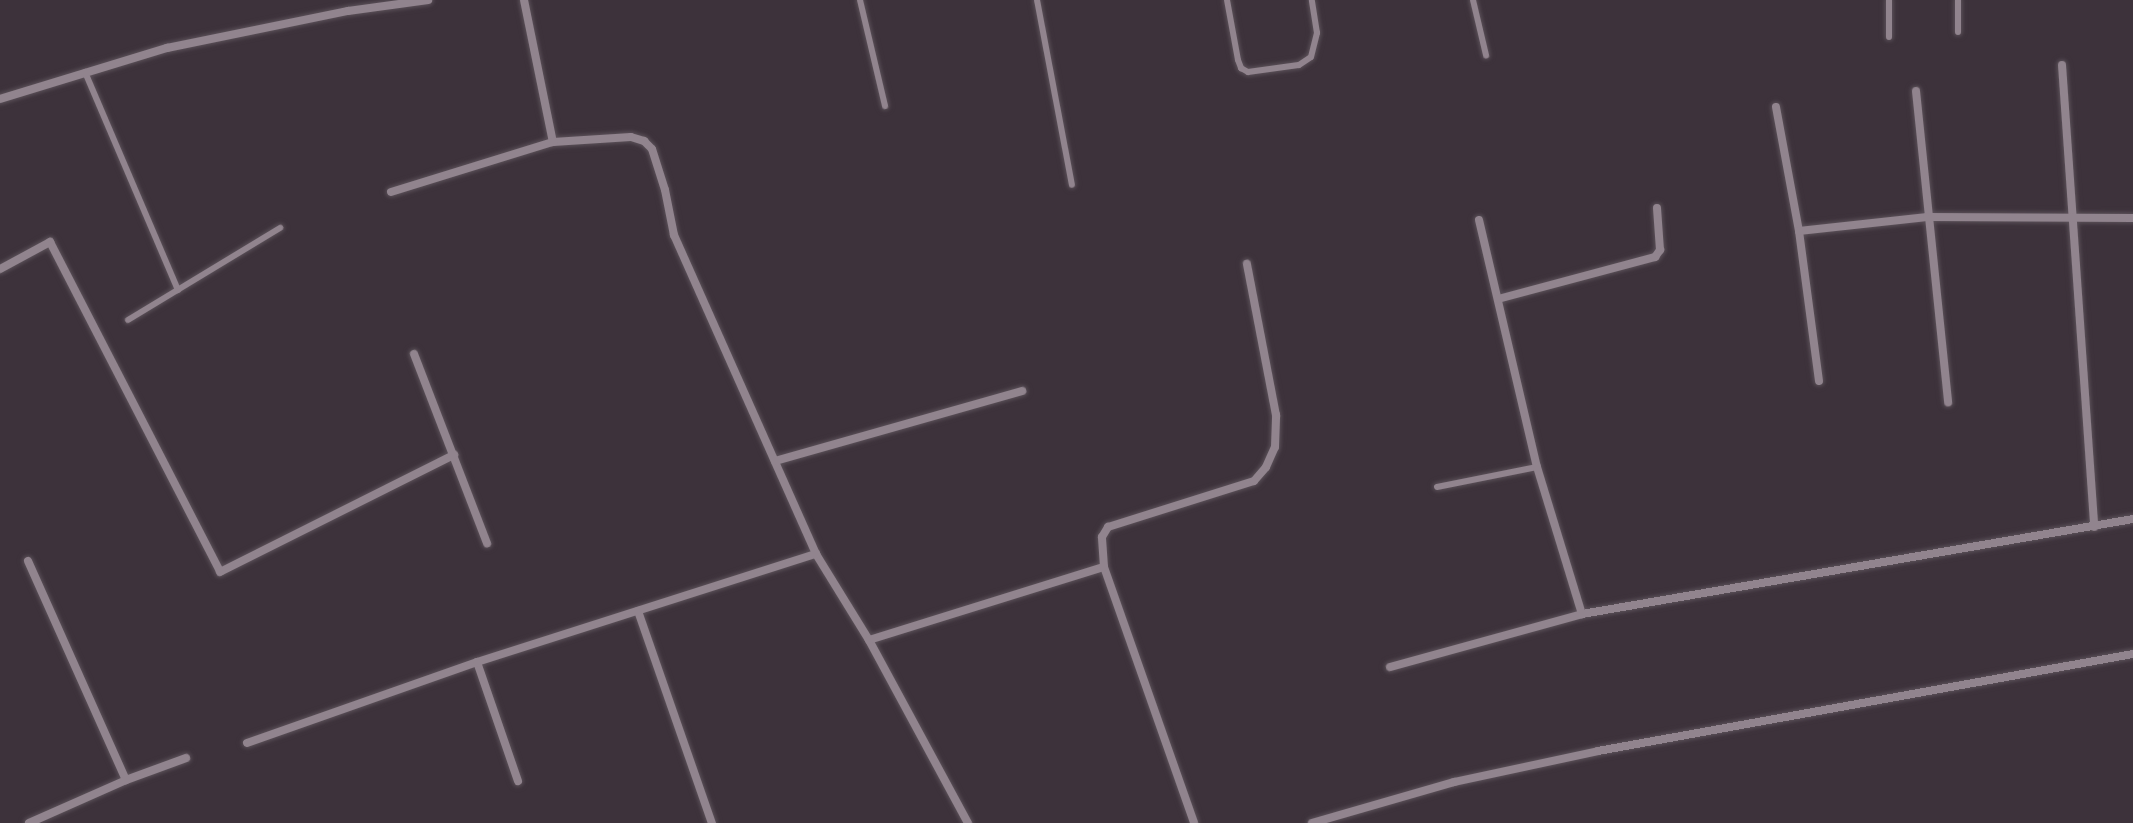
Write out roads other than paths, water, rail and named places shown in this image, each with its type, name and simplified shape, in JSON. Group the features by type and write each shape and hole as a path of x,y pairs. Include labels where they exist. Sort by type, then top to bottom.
{"street":[{"path":"346,0 348,11"},
{"path":"0,99 167,48 348,11 428,0"},
{"path":"524,0 553,142"},
{"path":"2062,65 2094,527"},
{"path":"1916,91 1948,402"},
{"path":"1776,107 1799,231 1819,381"},
{"path":"391,192 553,142 631,137 644,141 652,149 665,190 674,235 816,554 869,640 968,823"},
{"path":"1498,299 1655,257 1660,250 1657,208"},
{"path":"1799,231 1927,217 2133,218"},
{"path":"1479,220 1537,467 1582,614"},
{"path":"0,269 50,242 220,572 454,455"},
{"path":"1194,823 1104,567 1102,537 1108,527 1254,481 1266,467 1275,447 1276,415 1247,264"},
{"path":"414,354 487,543"},
{"path":"775,461 1022,391"},
{"path":"1390,667 1582,614 2133,519"},
{"path":"247,743 477,662 816,554"},
{"path":"28,561 126,780"},
{"path":"869,640 1104,567"},
{"path":"638,611 712,823"},
{"path":"1312,823 1454,782 1584,754 2133,654"},
{"path":"477,662 518,781"},
{"path":"29,823 126,780 186,758"}],"lane":[{"path":"860,0 885,106"},
{"path":"1037,0 1072,185"},
{"path":"1227,0 1238,60 1241,68 1248,72 1299,65 1311,57 1317,33 1312,0"},
{"path":"1473,0 1486,55"},
{"path":"1889,0 1889,37"},
{"path":"1958,0 1958,32"},
{"path":"85,71 178,290"},
{"path":"128,320 280,228"},
{"path":"1437,487 1537,467"}]}
